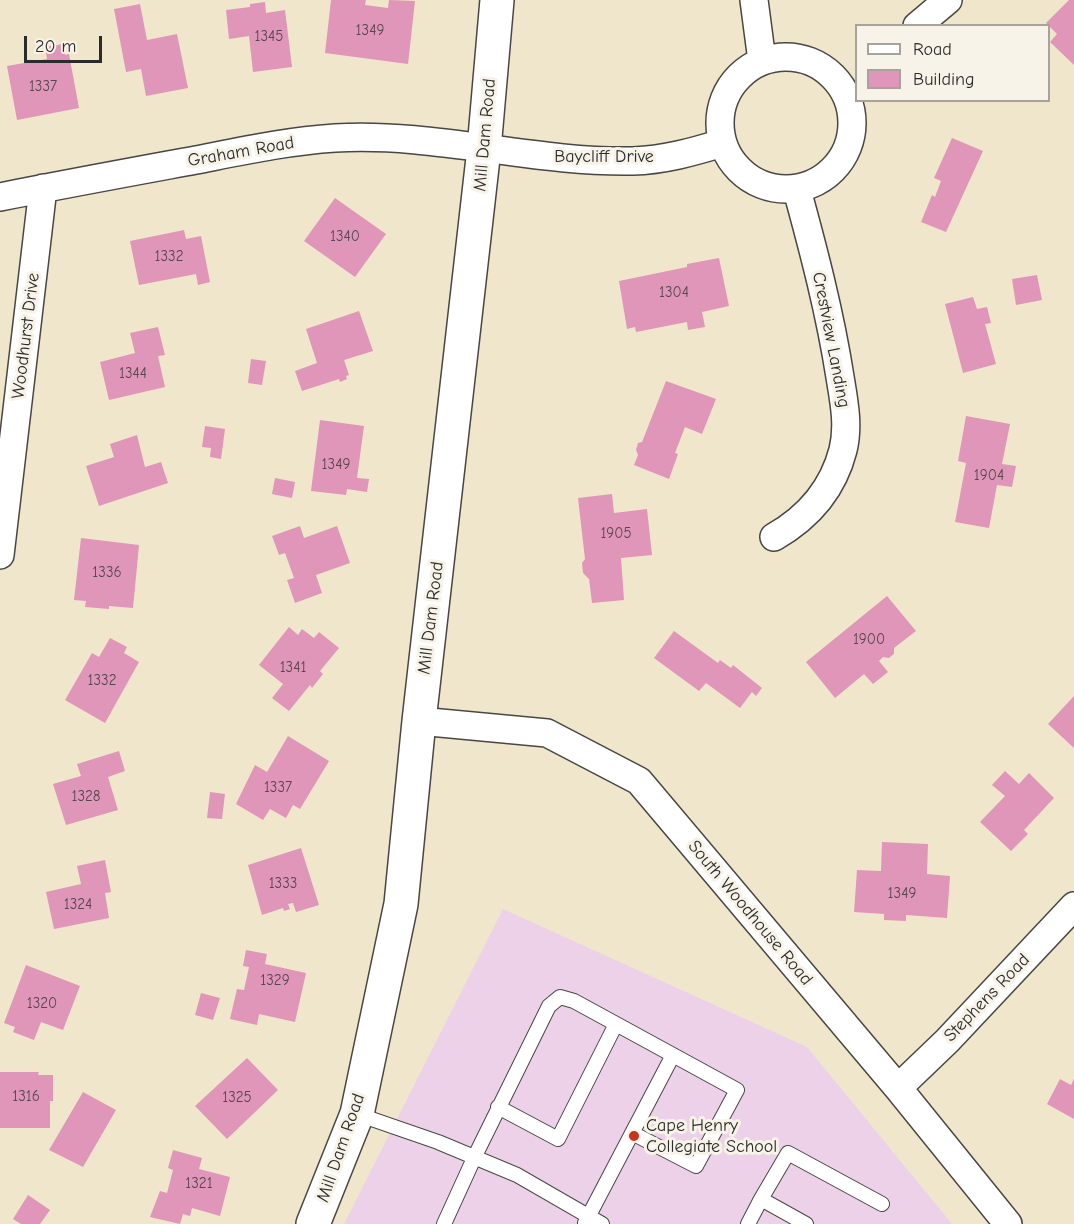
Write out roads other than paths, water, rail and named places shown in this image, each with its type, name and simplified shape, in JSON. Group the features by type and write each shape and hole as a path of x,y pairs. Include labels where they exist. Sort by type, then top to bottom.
{"street":[{"name":"Mill Dam Road","path":"314,1224 357,1114 401,904 419,721 484,149 496,0"},
{"path":"754,0 762,61"},
{"path":"919,24 948,0"},
{"path":"779,57 797,58 806,60 849,81 853,123 850,141 843,159 830,174 815,184 797,190 778,190 759,185 743,174 730,160 722,143 719,118 726,94 735,80 747,69 762,61 779,57"},
{"name":"Graham Road","path":"0,197 285,143 336,138 384,138 484,149"},
{"name":"Baycliff Drive","path":"484,149 566,159 635,161 686,154 722,143"},
{"name":"Woodhurst Drive","path":"0,555 43,188"},
{"name":"Crestview Landing","path":"774,537 789,529 821,498 835,475 844,448 846,415 837,359 820,275 797,190"},
{"name":"South Woodhouse Road","path":"419,721 547,733 639,781 898,1088 1008,1224"},
{"name":"Stephens Road","path":"898,1088 947,1041 1074,906"}],"lane":[{"path":"461,1224 446,1220 498,1107 549,1005 560,997 574,1001 737,1090 696,1166 632,1133"},
{"path":"498,1107 558,1139 616,1024"},
{"path":"586,1220 673,1055"},
{"path":"357,1114 475,1156 517,1175 586,1220 602,1224"},
{"path":"748,1224 788,1153 882,1204"},
{"path":"761,1199 806,1224"}],"place":[{"name":"Cape Henry Collegiate School","path":"634,1136"}]}
